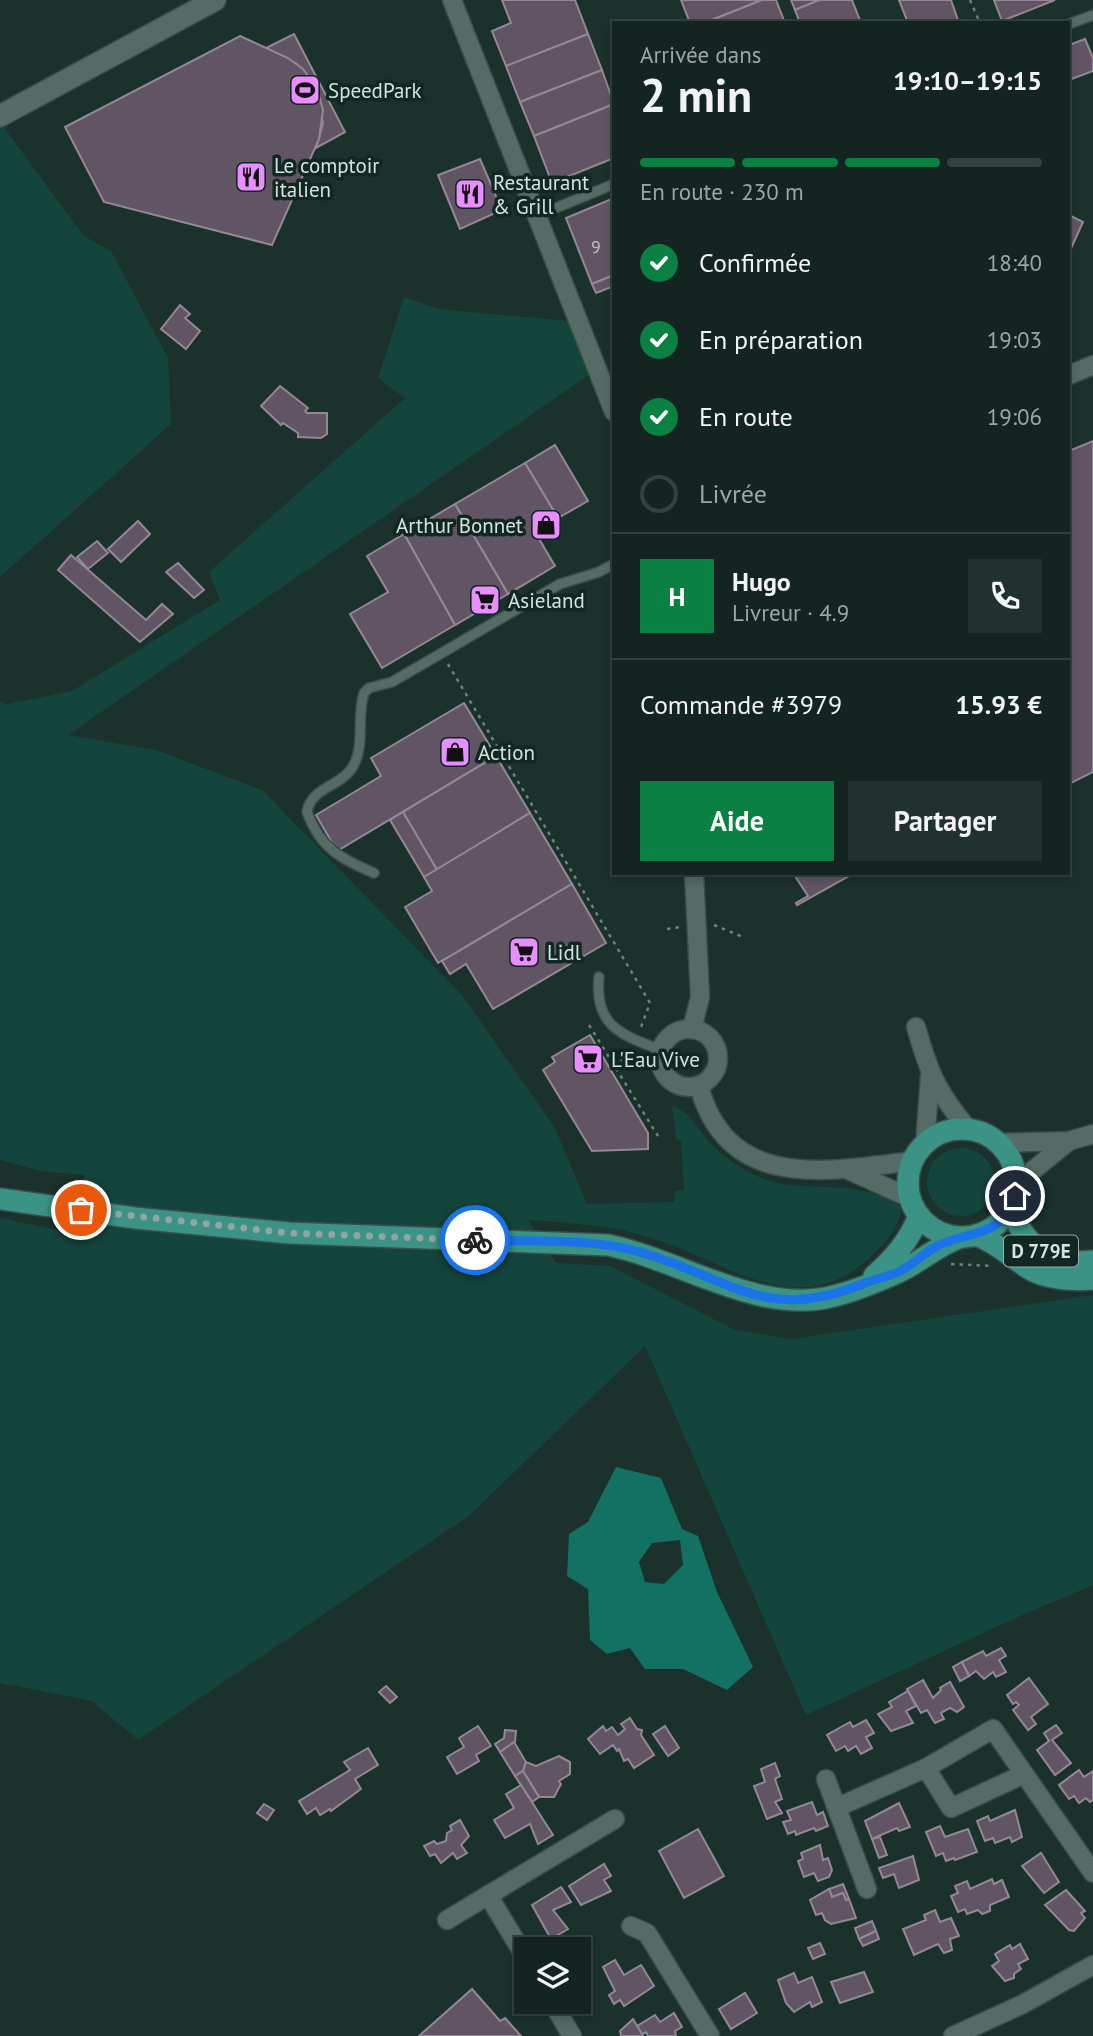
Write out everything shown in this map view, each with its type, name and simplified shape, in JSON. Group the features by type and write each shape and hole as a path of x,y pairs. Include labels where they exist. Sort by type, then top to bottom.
{"main road":[{"path":"0,116 215,0"},
{"path":"0,1199 135,1218 289,1233 608,1245 642,1252 744,1292 777,1300 804,1301 835,1296 899,1272 936,1247 997,1225 1011,1207 1016,1184 1014,1169 998,1143 984,1134 968,1129 938,1135 919,1152 908,1180 914,1207 912,1234 895,1257 868,1282"},
{"path":"914,1207 937,1231 968,1237"},
{"name":"D 779E","path":"1011,1207 1016,1223 1026,1238 1046,1255 1058,1260 1093,1261"},
{"name":"D 779E","path":"968,1237 994,1242 1030,1270 1078,1280 1093,1279"}],"street":[{"path":"452,0 539,215 612,407"},
{"path":"461,0 464,27"},
{"path":"1070,375 1093,365"},
{"path":"692,1029 700,997 694,875"},
{"path":"916,1027 930,1076 945,1101 968,1129"},
{"path":"692,1029 709,1037 718,1053 712,1077 699,1086 689,1088 671,1081 662,1067 662,1050 673,1034 692,1029"},
{"path":"699,1086 724,1137 752,1160 784,1169 846,1169 919,1152 930,1076"},
{"path":"998,1143 1069,1141 1093,1134"},
{"path":"1016,1184 1069,1141"},
{"path":"846,1169 914,1207"},
{"path":"838,1807 926,1768 993,1729 1093,1874"},
{"path":"926,1768 951,1808 1024,1773"},
{"path":"826,1780 867,1889"},
{"path":"447,1920 615,1819"},
{"path":"488,1895 514,1938"},
{"path":"631,1926 647,1933 710,2036"},
{"path":"953,2036 1023,2004 1093,1965"},
{"path":"559,2014 572,2036"}],"lane":[{"path":"1070,24 1093,15"},
{"path":"539,215 612,185"},
{"path":"374,873 339,859 332,852 310,821 308,805 311,798 352,769 360,739 364,693 392,682 559,584 599,572 612,565"},
{"path":"599,977 597,999 602,1015 617,1030 636,1041 662,1050"}],"path":[{"path":"970,0 979,21"},
{"path":"442,653 650,1003 629,1056 614,1066"},
{"path":"711,924 743,937"},
{"path":"667,929 678,928"},
{"path":"589,1025 658,1136"},
{"path":"945,1264 996,1266"}],"shaded area":[{"path":"0,112 5,129 84,236 111,251 168,358 171,424 0,577"},
{"path":"404,297 438,309 568,321 593,372 68,735 156,750 262,790 462,995 555,1128 587,1204 674,1202 675,1191 684,1190 681,1140 676,1139 672,1106 684,1112 724,1156 759,1177 777,1183 866,1191 901,1207 895,1228 871,1256 844,1276 818,1286 791,1287 764,1282 683,1249 623,1231 592,1225 528,1220 556,1263 610,1266 735,1330 791,1339 1093,1295 1093,1585 806,1715 645,1346 470,1515 138,1740 92,1701 0,1683 0,1218 89,1236 84,1175 40,1171 0,1160 0,701 6,704 72,691 220,600 209,572 405,398 378,378"},
{"path":"961,1148 974,1151 985,1158 992,1169 995,1182 992,1195 985,1206 974,1213 961,1216 948,1213 937,1206 930,1195 927,1182 930,1169 937,1158 948,1151"},
{"path":"616,1467 661,1478 682,1529 698,1536 717,1592 753,1667 727,1690 683,1669 645,1669 630,1648 607,1654 590,1640 588,1589 567,1576 569,1534 588,1522","holes":["680,1540 683,1565 664,1584 645,1582 639,1562 652,1543"]}],"building":[{"path":"502,0 575,0 588,34 506,66 492,31 511,23"},
{"path":"681,0 762,0 709,21 689,21"},
{"path":"762,0 776,0 784,21 709,21"},
{"path":"791,0 819,0 795,10"},
{"path":"819,0 852,0 860,21 799,21 795,10"},
{"path":"899,0 951,0 958,21 907,21"},
{"path":"994,0 1055,0 1002,21"},
{"path":"294,34 345,132 316,148 323,124 317,88 297,64 266,48"},
{"path":"588,34 602,70 520,102 506,66"},
{"path":"240,36 288,58 303,69 317,88 323,110 319,139 272,245 104,202 65,127"},
{"path":"1085,39 1093,58 1093,71 1070,80 1070,45"},
{"path":"602,70 612,98 612,105 534,136 520,102"},
{"path":"612,105 612,159 552,183 534,136"},
{"name":"Restaurant & Grill","path":"480,159 502,210 460,229 438,175"},
{"path":"612,199 612,276 592,284 566,218"},
{"path":"1070,216 1083,222 1070,251"},
{"path":"612,276 612,287 596,293 592,284"},
{"path":"180,305 190,314 185,318 200,331 186,349 161,329"},
{"path":"280,386 308,408 305,411 307,413 327,413 327,434 321,438 298,437 298,433 283,423 281,425 261,406"},
{"path":"1093,441 1093,772 1070,784 1070,451"},
{"path":"555,445 588,501 558,518 525,463"},
{"path":"525,463 558,518 535,532 555,566 508,594 455,504"},
{"path":"455,504 508,594 455,625 404,534"},
{"path":"138,521 150,534 121,562 108,549"},
{"path":"404,534 455,625 382,668 350,614 388,592 367,556"},
{"path":"97,541 108,553 88,569 77,557"},
{"path":"71,555 146,620 162,604 173,614 140,642 58,570"},
{"path":"178,563 204,590 194,598 166,572"},
{"path":"464,703 496,756 337,851 316,815 381,776 371,758"},
{"path":"496,756 530,813 437,870 403,812"},
{"path":"403,812 437,870 424,877 390,820"},
{"path":"530,813 572,884 438,963 405,907 432,891 424,877"},
{"path":"794,875 849,875 797,905 796,903 808,896"},
{"name":"Lidl","path":"572,884 606,943 493,1009 466,964 450,974 442,961"},
{"path":"590,1035 648,1133 648,1149 592,1151 543,1070 555,1062 552,1057"},
{"path":"1001,1648 1006,1656 999,1660 1006,1672 996,1677 993,1672 984,1679 976,1671 969,1676 962,1662 983,1651 986,1656"},
{"path":"962,1662 969,1676 960,1681 953,1667"},
{"path":"1029,1678 1048,1704 1031,1717 1036,1724 1028,1730 1013,1710 1019,1705 1016,1702 1013,1704 1007,1695"},
{"path":"923,1680 933,1698 940,1688 950,1682 964,1707 957,1712 950,1708 941,1713 944,1719 935,1723 927,1710 921,1713 907,1689"},
{"path":"386,1686 397,1697 390,1703 379,1692"},
{"path":"908,1691 916,1706 906,1711 913,1723 891,1731 878,1714 892,1707 889,1702"},
{"path":"630,1718 637,1729 642,1730 641,1735 654,1755 634,1768 628,1759 624,1761 619,1749 617,1751 613,1745 600,1754 588,1739 603,1726 606,1731 612,1727 618,1735 625,1729 621,1724"},
{"path":"866,1720 874,1733 866,1737 872,1748 861,1754 856,1746 848,1751 845,1746 836,1751 827,1735 850,1722 853,1727"},
{"path":"1056,1725 1062,1733 1052,1740 1071,1763 1055,1775 1037,1750 1049,1741 1044,1733"},
{"path":"478,1726 491,1746 476,1755 479,1761 457,1774 447,1757 464,1747 459,1738"},
{"path":"665,1726 679,1748 668,1756 653,1734"},
{"path":"505,1730 516,1731 515,1742 500,1752 495,1744 504,1738"},
{"path":"514,1742 526,1762 523,1771 515,1776 500,1752"},
{"path":"368,1748 378,1765 355,1779 361,1789 331,1811 330,1809 320,1815 316,1808 307,1814 299,1801 350,1770 344,1762"},
{"path":"559,1756 570,1762 570,1774 559,1781 561,1784 554,1797 539,1797 523,1771 526,1762 536,1766"},
{"path":"775,1763 780,1776 775,1779 782,1799 775,1802 782,1813 767,1819 754,1786 765,1782 761,1769"},
{"path":"1079,1770 1084,1777 1093,1771 1093,1800 1090,1802 1086,1798 1079,1803 1074,1796 1069,1799 1059,1785"},
{"path":"523,1771 539,1797 532,1802 515,1776"},
{"path":"521,1785 553,1835 538,1844 530,1824 505,1838 494,1820 514,1808 506,1794"},
{"path":"812,1802 817,1815 823,1812 828,1826 796,1835 795,1831 788,1834 783,1822 791,1820 787,1811"},
{"path":"899,1803 910,1827 899,1831 897,1828 872,1839 865,1821"},
{"path":"264,1804 274,1810 267,1820 257,1813"},
{"path":"1015,1810 1022,1837 1012,1842 1010,1837 995,1843 993,1838 985,1841 977,1821 988,1816 990,1821"},
{"path":"460,1820 469,1836 461,1845 467,1853 457,1859 453,1853 441,1863 435,1854 430,1856 424,1846 434,1841 437,1844 446,1841 447,1833 452,1830 450,1826"},
{"path":"940,1826 945,1837 968,1829 977,1852 946,1861 943,1853 936,1856 926,1832"},
{"path":"698,1829 724,1876 684,1898 659,1851"},
{"path":"880,1837 887,1855 879,1858 872,1839"},
{"path":"820,1845 823,1860 828,1858 832,1870 829,1877 818,1881 814,1873 804,1877 798,1861 803,1859 801,1853"},
{"path":"1041,1853 1059,1882 1044,1893 1022,1866"},
{"path":"913,1856 919,1880 899,1888 894,1874 883,1878 879,1868"},
{"path":"604,1864 611,1876 604,1880 611,1891 581,1905 569,1886"},
{"path":"992,1879 994,1884 1002,1880 1009,1897 990,1905 990,1911 982,1914 978,1910 967,1914 965,1909 958,1912 951,1896 958,1893 955,1886 967,1881 970,1889"},
{"path":"843,1884 849,1899 846,1900 843,1893 832,1897 829,1889"},
{"path":"561,1887 571,1902 553,1910 568,1929 550,1937 532,1905"},
{"path":"829,1889 832,1897 843,1893 846,1900 849,1899 856,1918 831,1924 825,1920 822,1913 816,1915 810,1900"},
{"path":"1066,1890 1085,1911 1081,1913 1085,1918 1074,1931 1069,1930 1045,1905"},
{"path":"935,1910 940,1922 951,1918 959,1936 950,1939 952,1950 944,1953 938,1944 914,1955 903,1929 926,1920 924,1915"},
{"path":"872,1921 876,1931 859,1939 855,1928"},
{"path":"876,1931 879,1939 863,1946 859,1939"},
{"path":"820,1943 825,1954 813,1959 808,1948"},
{"path":"1020,1944 1028,1959 1018,1964 1021,1969 1014,1974 1014,1978 1005,1981 992,1966 999,1961 995,1954 1010,1945 1012,1949"},
{"path":"615,1960 624,1975 641,1965 654,1986 624,2006 620,2000 614,2004 609,1995 615,1991 603,1967"},
{"path":"864,1972 873,1992 840,2003 831,1982"},
{"path":"794,1973 798,1983 812,1977 822,2002 812,2007 810,2002 794,2012 786,2003 778,1980"},
{"path":"472,1989 500,2021 505,2018 521,2036 419,2036"},
{"path":"745,1993 757,2013 731,2029 719,2009"},
{"path":"674,2013 682,2027 675,2031 676,2036 648,2036 646,2032 642,2034 637,2026 655,2015 660,2022"},
{"path":"633,2019 643,2036 621,2036 620,2031"}],"way so far":[{"path":"81,1210 289,1233 475,1240"}],"place":[{"name":"SpeedPark","path":"305,90"},
{"name":"Le comptoir italien","path":"251,177"},
{"name":"Restaurant & Grill","path":"470,194"},
{"name":"Arthur Bonnet","path":"546,525"},
{"name":"Asieland","path":"485,600"},
{"name":"Action","path":"455,752"},
{"name":"Lidl","path":"524,952"},
{"name":"L'Eau Vive","path":"588,1059"}],"route":[{"path":"475,1240 608,1245 642,1252 744,1292 777,1300 804,1301 835,1296 899,1272 936,1247 959,1238 976,1236 997,1225 1011,1207 1015,1196"}]}
